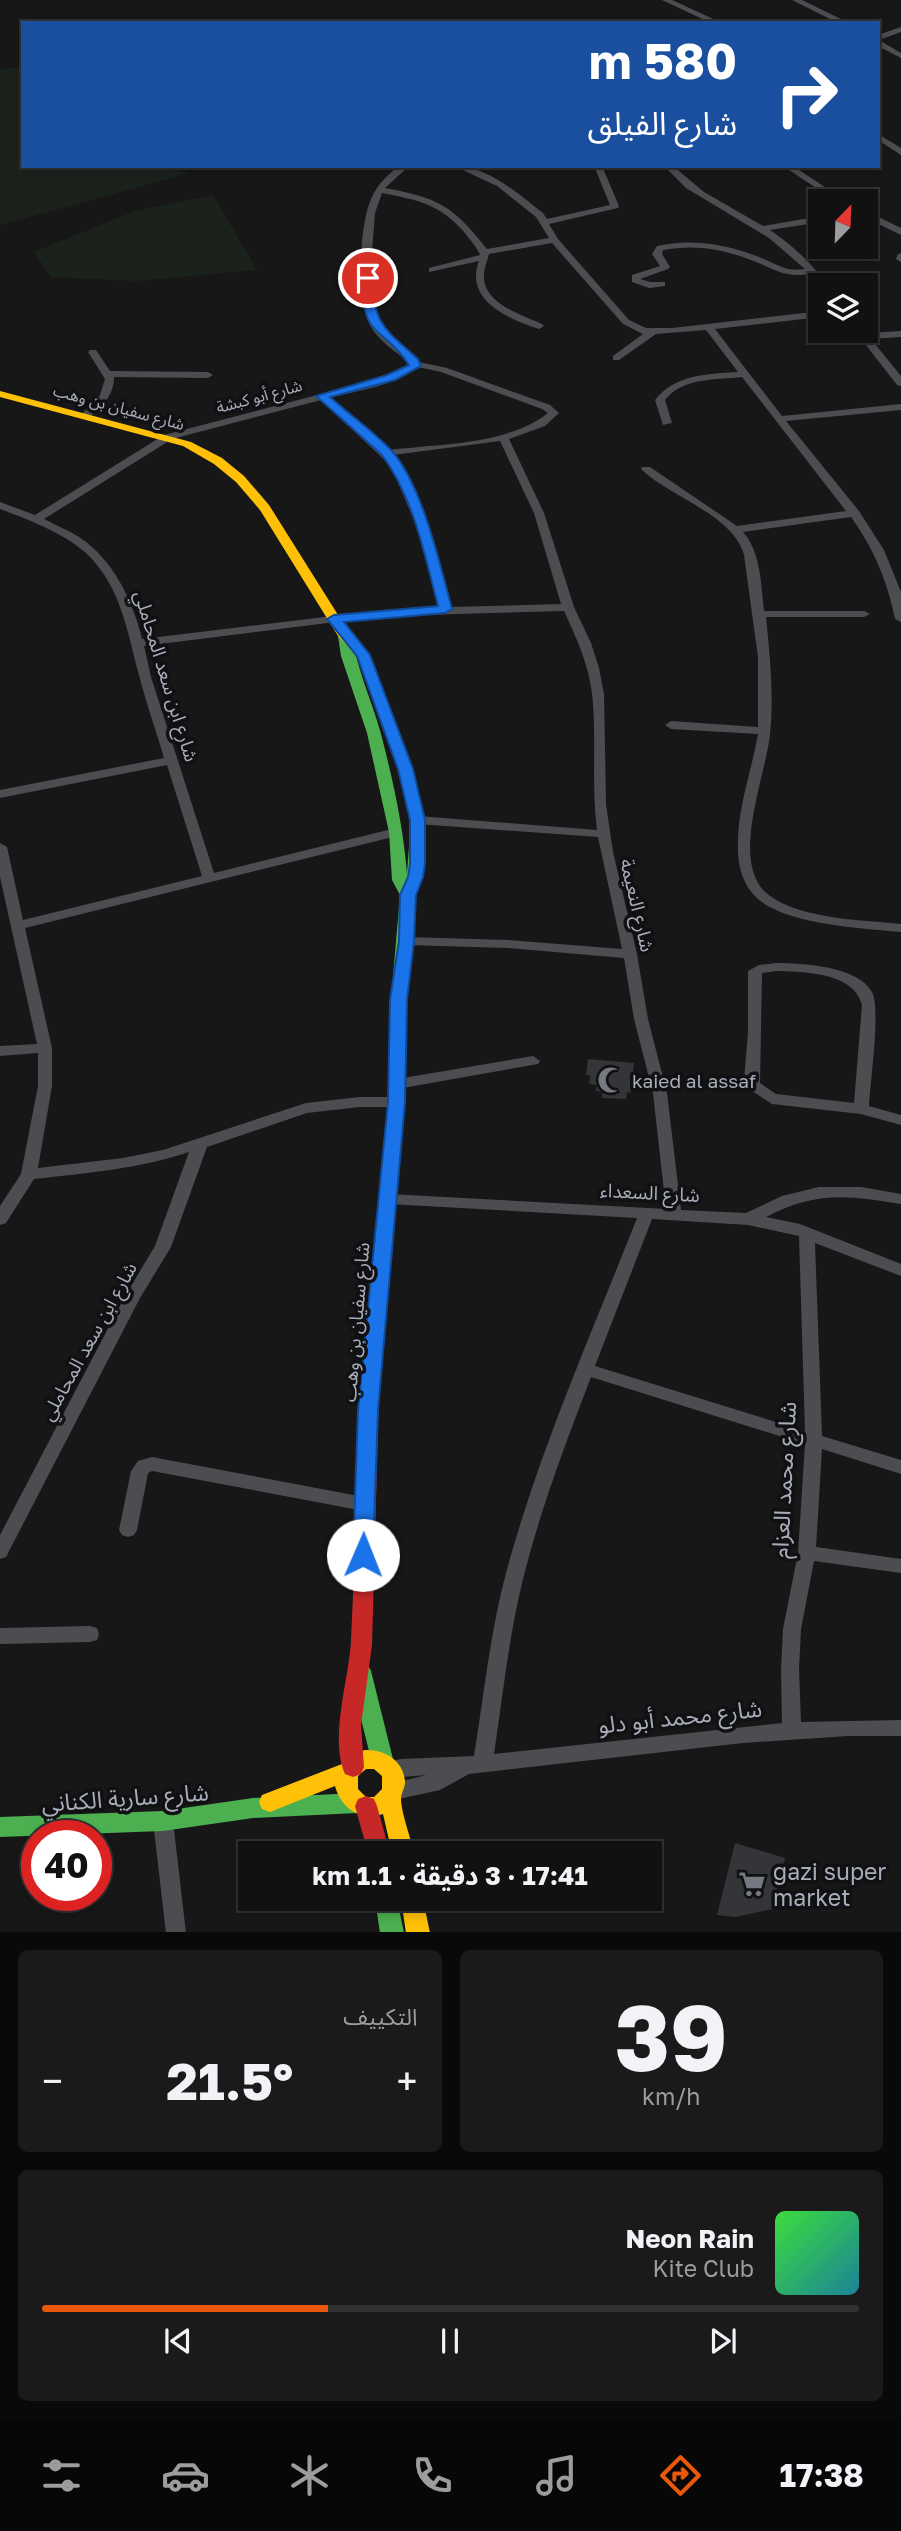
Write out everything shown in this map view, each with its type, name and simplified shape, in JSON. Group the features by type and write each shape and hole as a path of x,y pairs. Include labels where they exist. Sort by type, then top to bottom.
{"street":[{"path":"666,0 713,21"},
{"path":"796,0 841,21"},
{"path":"880,39 901,29"},
{"path":"880,41 901,56"},
{"path":"880,136 901,152"},
{"path":"386,453 503,437 535,427 554,413 546,407 444,370 416,364 376,326 367,304 369,219 380,190 387,180 402,168"},
{"path":"463,168 500,184 520,198 546,222 554,240 625,322 638,329 652,332 808,316"},
{"path":"546,222 615,206 599,168"},
{"path":"670,168 702,196 762,229 798,255 813,271"},
{"path":"790,168 823,189"},
{"path":"380,190 423,199 446,208 462,223 485,254"},
{"path":"878,220 901,232"},
{"path":"762,229 808,221"},
{"path":"432,270 485,254 554,240"},
{"path":"662,284 642,284 635,280 635,277 665,267 657,254 660,248 693,244 712,246 754,258 782,274 813,271"},
{"path":"485,254 478,281 482,289 509,312 539,326"},
{"path":"709,327 871,533 895,574 901,619"},
{"path":"616,358 652,332"},
{"path":"878,334 901,334"},
{"path":"869,343 901,383"},
{"path":"85,416 103,400 109,390 109,374 93,352"},
{"name":"شارع أبو كبشة","path":"36,519 168,437 391,377 412,369 416,364"},
{"path":"109,374 208,375"},
{"path":"667,424 660,400 672,387 693,381 746,374"},
{"name":"شارع سفيان بن وهب","path":"0,394 187,444 218,461 254,494 288,541 345,636 363,655 406,769 418,820 417,864 416,877 408,895 407,941 398,1000 396,1102 370,1384 360,1670 351,1702 351,1769"},
{"path":"321,396 396,465 423,527 445,609"},
{"path":"780,419 901,407"},
{"name":"شارع النعيمة","path":"503,437 539,513 568,607 585,643 598,695 604,834 641,1019 660,1093 674,1214"},
{"path":"646,469 735,530 748,548 760,614 765,669 764,731 744,847 745,862 754,887 769,901 800,912 901,928"},
{"name":"شارع ابن سعد المحاملي","path":"0,505 36,519 76,540 107,570 129,610 145,677 158,710 171,760 209,877"},
{"path":"735,530 855,513"},
{"path":"139,643 334,619 445,609 568,607"},
{"path":"760,614 864,614"},
{"name":"شارع سفيان بن وهب","path":"345,636 347,653 374,733 396,832 400,880 408,895"},
{"path":"671,725 764,731"},
{"path":"0,793 171,760"},
{"path":"418,820 604,834"},
{"path":"18,926 396,832"},
{"path":"0,847 45,1048 45,1086 29,1174 0,1219"},
{"path":"407,941 508,944 630,954"},
{"path":"861,1109 869,1005 867,994 854,982 825,972 766,966 755,971 755,1032 751,1080 754,1086 772,1099 861,1109 901,1120"},
{"path":"0,1051 45,1048"},
{"path":"397,1084 533,1062"},
{"path":"29,1174 123,1163 165,1155 306,1108 360,1102 396,1102"},
{"name":"شارع ابن سعد المحاملي","path":"0,1552 126,1308 163,1247 200,1144"},
{"path":"748,1219 791,1198 808,1193 854,1193 901,1199"},
{"name":"شارع السعداء","path":"388,1199 748,1219 807,1233 901,1270"},
{"path":"474,1765 522,1548 646,1213"},
{"name":"شارع محمد العزام","path":"792,1729 792,1629 807,1553 814,1442 807,1233"},
{"path":"587,1370 901,1467"},
{"path":"128,1530 140,1471 144,1465 152,1464 364,1504"},
{"path":"807,1553 901,1566"},
{"path":"0,1636 90,1634"},
{"name":"شارع سفيان بن وهب","path":"360,1670 386,1766"},
{"name":"شارع محمد أبو دلو","path":"386,1766 474,1765 647,1743 792,1729 901,1728"},
{"path":"374,1841 361,1805 345,1789 351,1769 373,1761 386,1766 396,1783 392,1794 400,1841"},
{"name":"شارع محمد أبو دلو","path":"392,1794 440,1781 474,1765"},
{"name":"شارع سارية الكناني","path":"253,1808 351,1769"},
{"path":"361,1805 374,1806 392,1794"},
{"name":"شارع سارية الكناني","path":"0,1827 163,1821 253,1808 361,1805"},
{"path":"163,1821 176,1932"},
{"path":"388,1911 392,1932"},
{"path":"414,1911 418,1932"}],"shaded area":[{"path":"21,67 21,168 160,168 190,173 0,225 0,69"},
{"path":"213,195 257,270 136,281 51,277 34,252 135,211"}],"building":[{"name":"kaied al assaf","path":"588,1059 634,1063 631,1093 627,1092 626,1099 602,1098 602,1092 596,1091 597,1085 589,1084 590,1075 586,1075"},
{"name":"gazi super market","path":"735,1843 785,1858 772,1909 736,1917 717,1915"}],"traffic: fast":[{"path":"345,636 348,656 374,733 396,832 400,880 408,895"},
{"path":"369,1394 396,1102 399,1000 408,895 417,864 418,820 408,776"},
{"path":"360,1671 383,1763"},
{"path":"0,1827 163,1821 253,1808 357,1803"},
{"path":"388,1911 392,1932"}],"traffic: slow":[{"path":"0,394 187,444 218,461 240,479 265,508 345,636 363,655 408,776"},
{"path":"370,1759 387,1766 394,1783 387,1800 370,1807 353,1800 346,1783 353,1766 370,1759"},
{"path":"270,1802 349,1771"},
{"path":"390,1798 400,1841"},
{"path":"414,1911 418,1932"}],"traffic: jam":[{"path":"353,1767 350,1725 361,1645 369,1394"},
{"path":"366,1806 376,1841"}],"place":[{"name":"kaied al assaf","path":"611,1080"},
{"name":"gazi super market","path":"752,1884"}],"route":[{"path":"363,1555 368,1410 396,1102 398,1000 407,941 408,895 416,877 418,820 406,769 363,655 334,619 445,609 425,531 396,465 321,396 375,383 406,372 416,364 376,326 367,304 368,278"}]}
